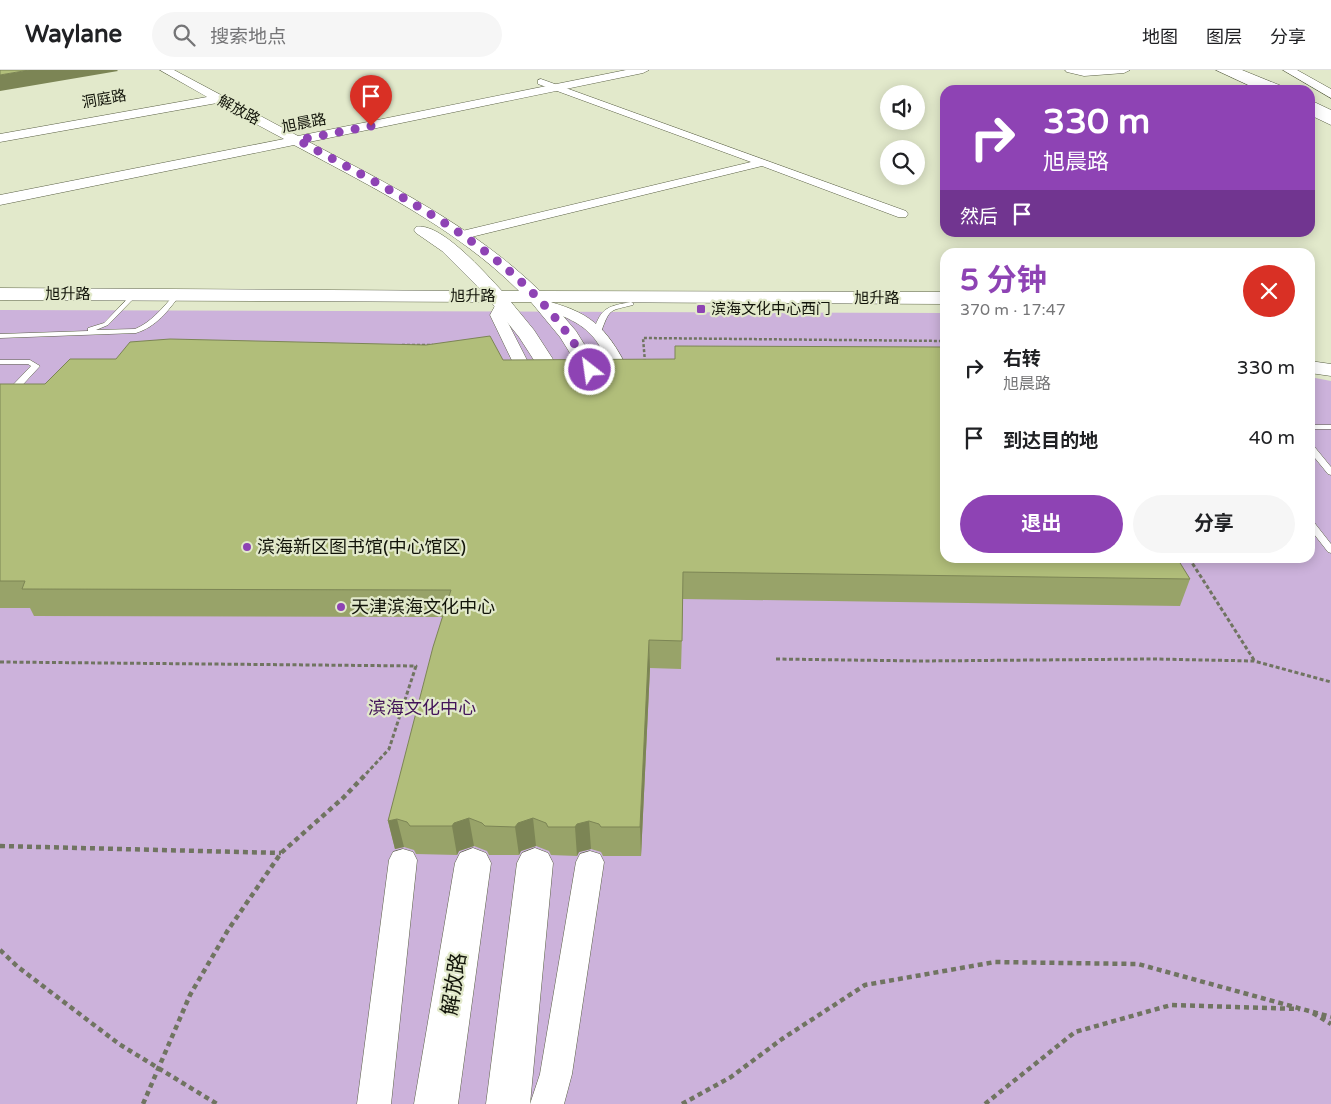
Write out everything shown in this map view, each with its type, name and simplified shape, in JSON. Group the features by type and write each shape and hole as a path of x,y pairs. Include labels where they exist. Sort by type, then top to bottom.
{"street":[{"name":"旭晨路","path":"0,200 644,70"},
{"path":"1071,70 1084,73 1124,70"},
{"path":"1220,70 1261,85"},
{"path":"1232,70 1264,85"},
{"path":"1288,70 1315,85"},
{"name":"解放路","path":"159,72 207,99 276,145 296,156"},
{"path":"541,82 902,214"},
{"path":"1315,85 1331,94"},
{"path":"0,138 207,99"},
{"name":"解放路","path":"207,99 298,140 413,203 463,235 495,258 539,300 571,338 590,370"},
{"name":"洞庭路","path":"0,134 207,99"},
{"path":"1315,107 1331,115"},
{"path":"1315,114 1331,122"},
{"path":"463,235 762,163"},
{"path":"414,224 447,246 499,300 530,338 548,367"},
{"path":"390,296 428,290 453,280 462,269 457,257"},
{"name":"旭升路","path":"0,294 130,299"},
{"name":"旭升路","path":"174,299 390,296 499,300"},
{"name":"旭升路","path":"0,302 130,299 940,298"},
{"path":"499,300 497,314 523,368"},
{"path":"539,300 576,315 598,330 609,346 620,369"},
{"name":"旭升路","path":"539,300 631,304 940,306"},
{"path":"1315,361 1331,363"},
{"path":"1315,368 1331,370"},
{"path":"374,1104 403,860"},
{"path":"547,1104 556,1074 590,862"},
{"name":"解放路","path":"436,1104 473,863"},
{"path":"508,1104 536,864"}],"lane":[{"path":"0,334 92,330 106,324 130,299"},
{"path":"0,334 136,331 149,326 174,299"},
{"path":"598,330 602,315 606,310 631,304"},
{"path":"0,362 30,362 36,366 14,389 0,393"},
{"path":"1315,427 1331,427"},
{"path":"1315,453 1331,472"},
{"path":"1315,529 1331,550"}],"path":[{"path":"645,366 643,338 940,341"},
{"path":"393,345 442,345"},
{"path":"1192,563 1254,661"},
{"path":"776,659 921,661 1154,658 1254,661 1331,682"},
{"path":"0,662 416,666 389,749 343,798 281,852 228,930 190,995 143,1104"},
{"path":"0,846 281,852"},
{"path":"0,950 18,967 119,1044 159,1066 217,1104"},
{"path":"682,1104 731,1077 782,1039 865,986 995,962 1138,964 1308,1010 1331,1018"},
{"path":"985,1104 1075,1032 1171,1005 1308,1010 1331,1024"}],"green space":[{"name":"滨海文化中心","path":"0,310 940,313 940,563 1315,563 1315,378 1331,381 1331,1104 0,1104"}],"building":[{"path":"0,70 29,70 0,75"},
{"name":"天津滨海文化中心","path":"490,336 503,360 675,359 675,346 940,347 940,563 1180,563 1190,579 683,572 682,641 649,640 640,827 601,827 599,824 589,821 577,824 575,827 548,827 546,823 533,818 518,823 515,827 485,826 469,818 454,823 452,826 410,826 407,822 397,819 388,821 433,647 451,590 22,589 25,581 0,581 0,384 45,384 70,359 116,359 130,342 170,339 426,345"}],"place":[{"name":"滨海文化中心西门","path":"701,309"},
{"name":"滨海新区图书馆(中心馆区)","path":"247,547"},
{"name":"天津滨海文化中心","path":"341,607"}],"route":[{"path":"371,126 298,140 413,203 495,258 558,321 582,353 590,370"}]}
